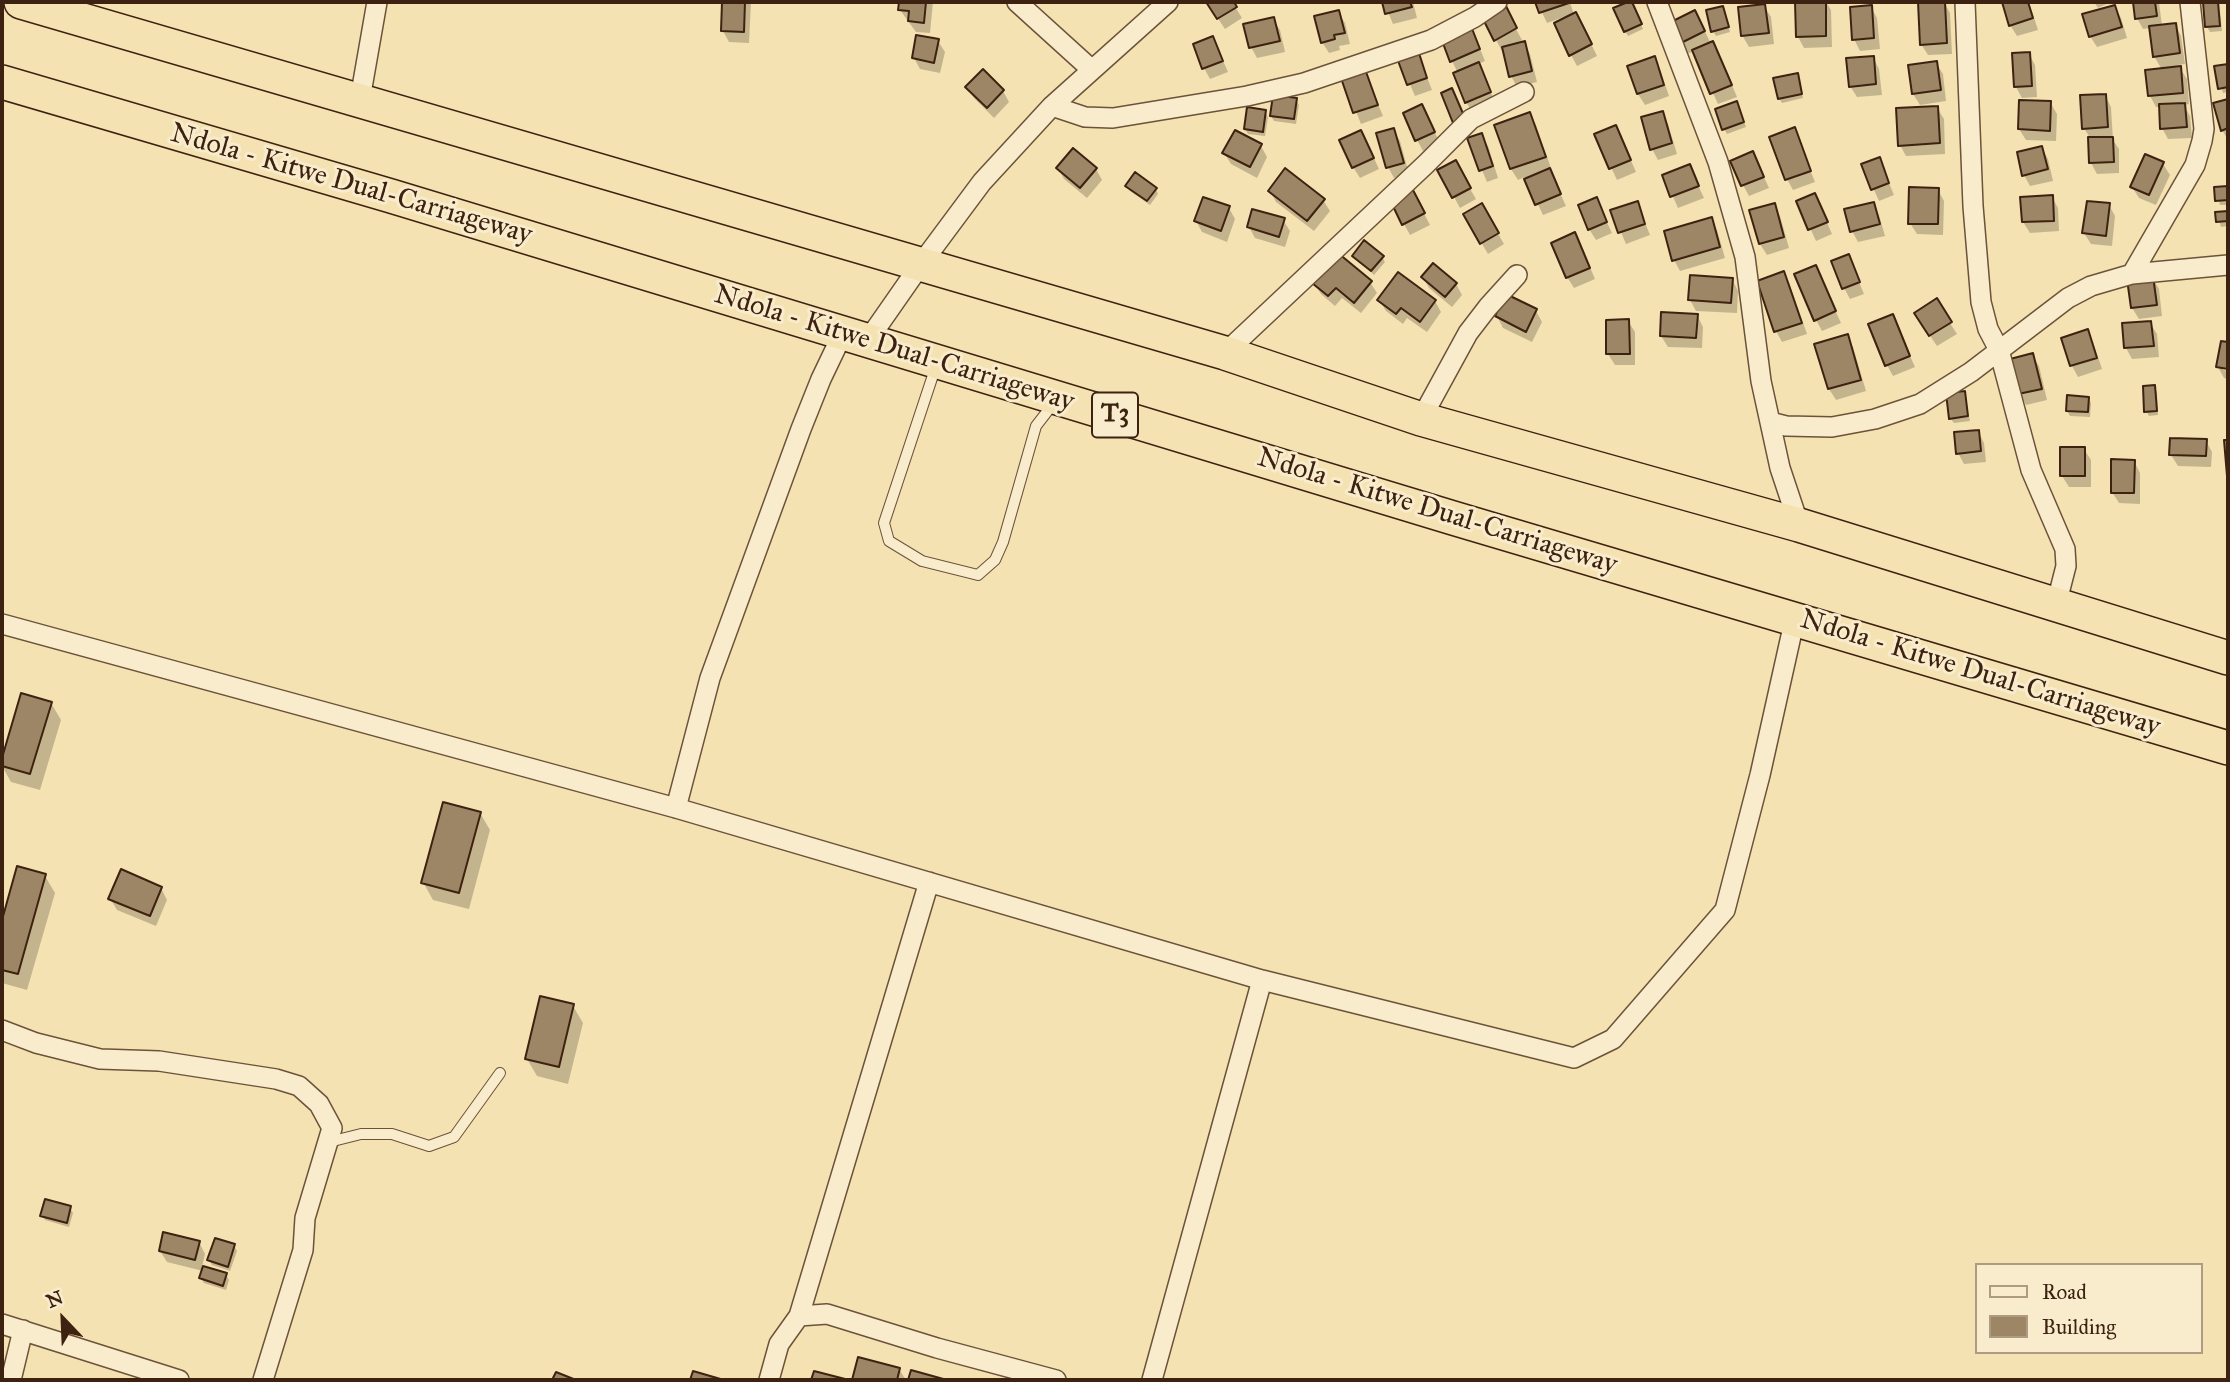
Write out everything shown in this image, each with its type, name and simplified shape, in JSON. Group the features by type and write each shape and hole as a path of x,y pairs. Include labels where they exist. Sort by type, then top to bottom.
{"highway":[{"path":"21,2 1225,353 1421,419 1799,526 2228,658"},
{"name":"Ndola - Kitwe Dual-Carriageway","path":"2,82 391,196 2228,748"}],"street":[{"path":"359,99 377,2"},
{"path":"1017,2 1092,70"},
{"path":"676,808 710,678 821,379 921,264 982,182 1052,106 1168,2"},
{"path":"1052,106 1085,117 1113,118 1247,96 1304,83 1431,40 1497,2"},
{"path":"1657,2 1718,162 1745,257 1761,381 1780,468 1799,526"},
{"path":"1965,2 1973,206 1980,302 1998,350 2031,470 2065,549 2066,566 2056,605"},
{"path":"2132,274 2195,165 2202,141 2203,120 2190,2"},
{"path":"1225,353 1471,119 1524,92"},
{"path":"1770,422 1822,427 1875,419 1920,404 1971,372 2068,298 2091,286 2132,274 2228,265"},
{"path":"1421,419 1468,333 1517,275"},
{"path":"2,624 676,808 1262,980 1574,1058 1613,1039 1725,910 1760,775 1795,618"},
{"path":"769,1380 779,1344 799,1316 929,883"},
{"path":"1152,1380 1262,980"},
{"path":"2,1030 36,1043 100,1059 159,1061 276,1079 299,1086 319,1104 332,1128 305,1219 303,1250 264,1380"},
{"path":"799,1316 827,1314 937,1348 1056,1380"},
{"path":"2,1324 179,1380"},
{"path":"10,1380 23,1330"}],"lane":[{"path":"937,361 884,523 890,541 922,561 978,575 995,560 1003,542 1036,426 1057,398"},
{"path":"329,1142 361,1134 392,1134 429,1146 454,1138 500,1073"}],"building":[{"path":"722,2 745,2 744,32 721,31"},
{"path":"899,2 926,2 924,23 908,21 909,11 898,10"},
{"path":"1206,2 1234,2 1237,7 1217,19"},
{"path":"1382,2 1410,2 1412,7 1385,14"},
{"path":"1535,2 1568,2 1569,3 1539,13"},
{"path":"1632,2 1642,24 1624,32 1613,8"},
{"path":"1795,2 1826,2 1826,36 1796,37"},
{"path":"1918,2 1945,2 1947,43 1920,45"},
{"path":"2002,2 2028,2 2033,18 2009,26"},
{"path":"2133,2 2155,2 2157,16 2135,19"},
{"path":"2203,2 2218,2 2220,26 2205,27"},
{"path":"1505,4 1517,28 1494,41 1482,17"},
{"path":"1765,4 1769,33 1741,36 1738,7"},
{"path":"1872,5 1874,38 1852,40 1850,7"},
{"path":"2115,5 2122,27 2089,37 2082,14"},
{"path":"1723,6 1729,27 1711,32 1706,10"},
{"path":"1339,10 1345,33 1334,35 1335,39 1321,43 1314,16"},
{"path":"1695,10 1705,31 1679,44 1669,23"},
{"path":"1576,12 1592,44 1569,56 1554,23"},
{"path":"1274,17 1280,41 1249,48 1243,24"},
{"path":"2176,23 2180,53 2153,57 2149,26"},
{"path":"1471,26 1480,49 1450,62 1441,38"},
{"path":"916,35 939,39 934,63 912,58"},
{"path":"1213,36 1223,61 1202,69 1193,44"},
{"path":"1525,41 1532,71 1509,77 1502,47"},
{"path":"1713,41 1732,85 1710,94 1692,50"},
{"path":"1418,50 1427,78 1407,85 1397,58"},
{"path":"2030,52 2032,86 2014,87 2012,53"},
{"path":"1655,56 1664,85 1637,94 1627,66"},
{"path":"1874,56 1876,84 1849,87 1846,58"},
{"path":"1937,61 1941,90 1912,94 1908,65"},
{"path":"1479,62 1491,92 1465,103 1453,73"},
{"path":"2228,64 2228,87 2218,89 2214,66"},
{"path":"2181,66 2183,93 2148,96 2145,70"},
{"path":"983,69 1004,90 987,108 965,87"},
{"path":"1365,69 1378,105 1353,113 1341,78"},
{"path":"1798,73 1802,94 1778,99 1773,78"},
{"path":"1452,88 1465,118 1453,123 1441,93"},
{"path":"2106,94 2108,127 2082,129 2080,95"},
{"path":"1273,95 1297,98 1294,119 1270,116"},
{"path":"2228,99 2228,128 2221,131 2213,103"},
{"path":"2019,100 2051,101 2050,131 2018,129"},
{"path":"1737,101 1744,122 1722,130 1715,109"},
{"path":"2185,103 2187,127 2160,129 2159,104"},
{"path":"1422,104 1435,132 1415,141 1403,113"},
{"path":"1938,106 1940,143 1898,146 1896,108"},
{"path":"1247,107 1266,110 1263,132 1244,129"},
{"path":"1663,111 1672,143 1650,150 1641,117"},
{"path":"1530,112 1546,157 1510,169 1494,125"},
{"path":"1616,125 1631,160 1609,169 1594,134"},
{"path":"1795,127 1811,171 1785,180 1769,137"},
{"path":"1394,128 1404,163 1386,168 1376,133"},
{"path":"1235,130 1262,144 1250,167 1222,153"},
{"path":"1361,130 1374,158 1352,168 1339,140"},
{"path":"1482,133 1493,166 1479,171 1467,138"},
{"path":"2088,137 2113,137 2114,162 2089,163"},
{"path":"2042,146 2048,169 2022,176 2017,152"},
{"path":"1073,148 1097,168 1080,188 1056,168"},
{"path":"1753,151 1764,177 1741,186 1730,161"},
{"path":"2145,154 2164,162 2149,195 2130,187"},
{"path":"1880,157 1889,183 1871,190 1861,164"},
{"path":"1456,160 1471,188 1452,198 1437,170"},
{"path":"1690,164 1699,186 1670,197 1662,175"},
{"path":"1285,168 1325,199 1307,221 1268,191"},
{"path":"1550,168 1561,194 1535,205 1524,179"},
{"path":"1135,172 1157,188 1147,201 1125,186"},
{"path":"2228,186 2228,200 2215,201 2214,187"},
{"path":"1909,187 1939,188 1938,224 1908,224"},
{"path":"1413,190 1425,213 1402,225 1391,202"},
{"path":"1815,193 1828,222 1808,230 1796,201"},
{"path":"2053,195 2054,221 2022,222 2020,197"},
{"path":"1203,197 1230,206 1221,231 1194,221"},
{"path":"1597,197 1607,222 1588,230 1578,205"},
{"path":"1638,201 1645,224 1618,233 1610,210"},
{"path":"2087,201 2110,203 2106,236 2082,233"},
{"path":"1874,202 1880,224 1850,232 1844,209"},
{"path":"1482,203 1499,233 1480,244 1463,214"},
{"path":"1775,203 1784,237 1759,244 1749,210"},
{"path":"1252,209 1285,218 1279,237 1247,227"},
{"path":"2228,211 2228,221 2216,222 2215,212"},
{"path":"1712,217 1720,247 1672,261 1664,231"},
{"path":"1575,232 1590,268 1566,278 1551,243"},
{"path":"1364,240 1384,256 1371,271 1352,256"},
{"path":"1338,253 1372,281 1354,303 1336,288 1328,296 1312,283"},
{"path":"1849,254 1860,282 1842,289 1831,261"},
{"path":"1433,263 1457,283 1445,297 1421,277"},
{"path":"1816,265 1836,311 1814,321 1794,274"},
{"path":"1784,271 1802,323 1774,332 1757,281"},
{"path":"1398,272 1436,300 1420,322 1401,308 1396,314 1377,300"},
{"path":"1690,275 1733,278 1731,303 1688,300"},
{"path":"2153,276 2157,305 2131,308 2127,279"},
{"path":"1506,294 1537,309 1526,332 1495,316"},
{"path":"1937,298 1952,322 1929,336 1914,313"},
{"path":"1661,312 1698,314 1696,338 1660,336"},
{"path":"1893,314 1910,356 1885,366 1868,324"},
{"path":"1629,319 1630,354 1606,354 1606,320"},
{"path":"2151,321 2154,346 2124,348 2122,323"},
{"path":"2088,329 2097,358 2070,366 2061,338"},
{"path":"1848,334 1861,380 1828,389 1814,344"},
{"path":"2221,341 2228,342 2228,369 2216,367"},
{"path":"2033,353 2042,389 2018,394 2010,359"},
{"path":"2155,385 2157,411 2144,412 2143,386"},
{"path":"1965,391 1968,416 1949,419 1946,393"},
{"path":"2067,395 2089,397 2088,412 2066,411"},
{"path":"1979,430 1981,451 1956,454 1954,432"},
{"path":"2170,438 2207,439 2206,456 2169,455"},
{"path":"2224,440 2228,440 2228,488"},
{"path":"2060,447 2085,447 2085,476 2060,476"},
{"path":"2111,459 2135,460 2134,493 2111,493"},
{"path":"21,693 52,702 30,774 2,766"},
{"path":"443,802 481,812 459,893 421,883"},
{"path":"17,866 46,874 18,974 2,970 2,920"},
{"path":"121,869 162,887 150,916 108,899"},
{"path":"540,996 574,1004 559,1067 525,1059"},
{"path":"45,1199 71,1206 67,1223 40,1216"},
{"path":"163,1232 200,1241 195,1260 159,1251"},
{"path":"215,1238 235,1244 228,1267 207,1260"},
{"path":"203,1266 227,1273 223,1286 199,1278"},
{"path":"858,1357 900,1368 897,1380 852,1380"},
{"path":"911,1370 947,1380 908,1380"},
{"path":"693,1371 724,1380 690,1380"},
{"path":"814,1371 849,1380 811,1380"},
{"path":"556,1372 576,1380 552,1380"}]}
